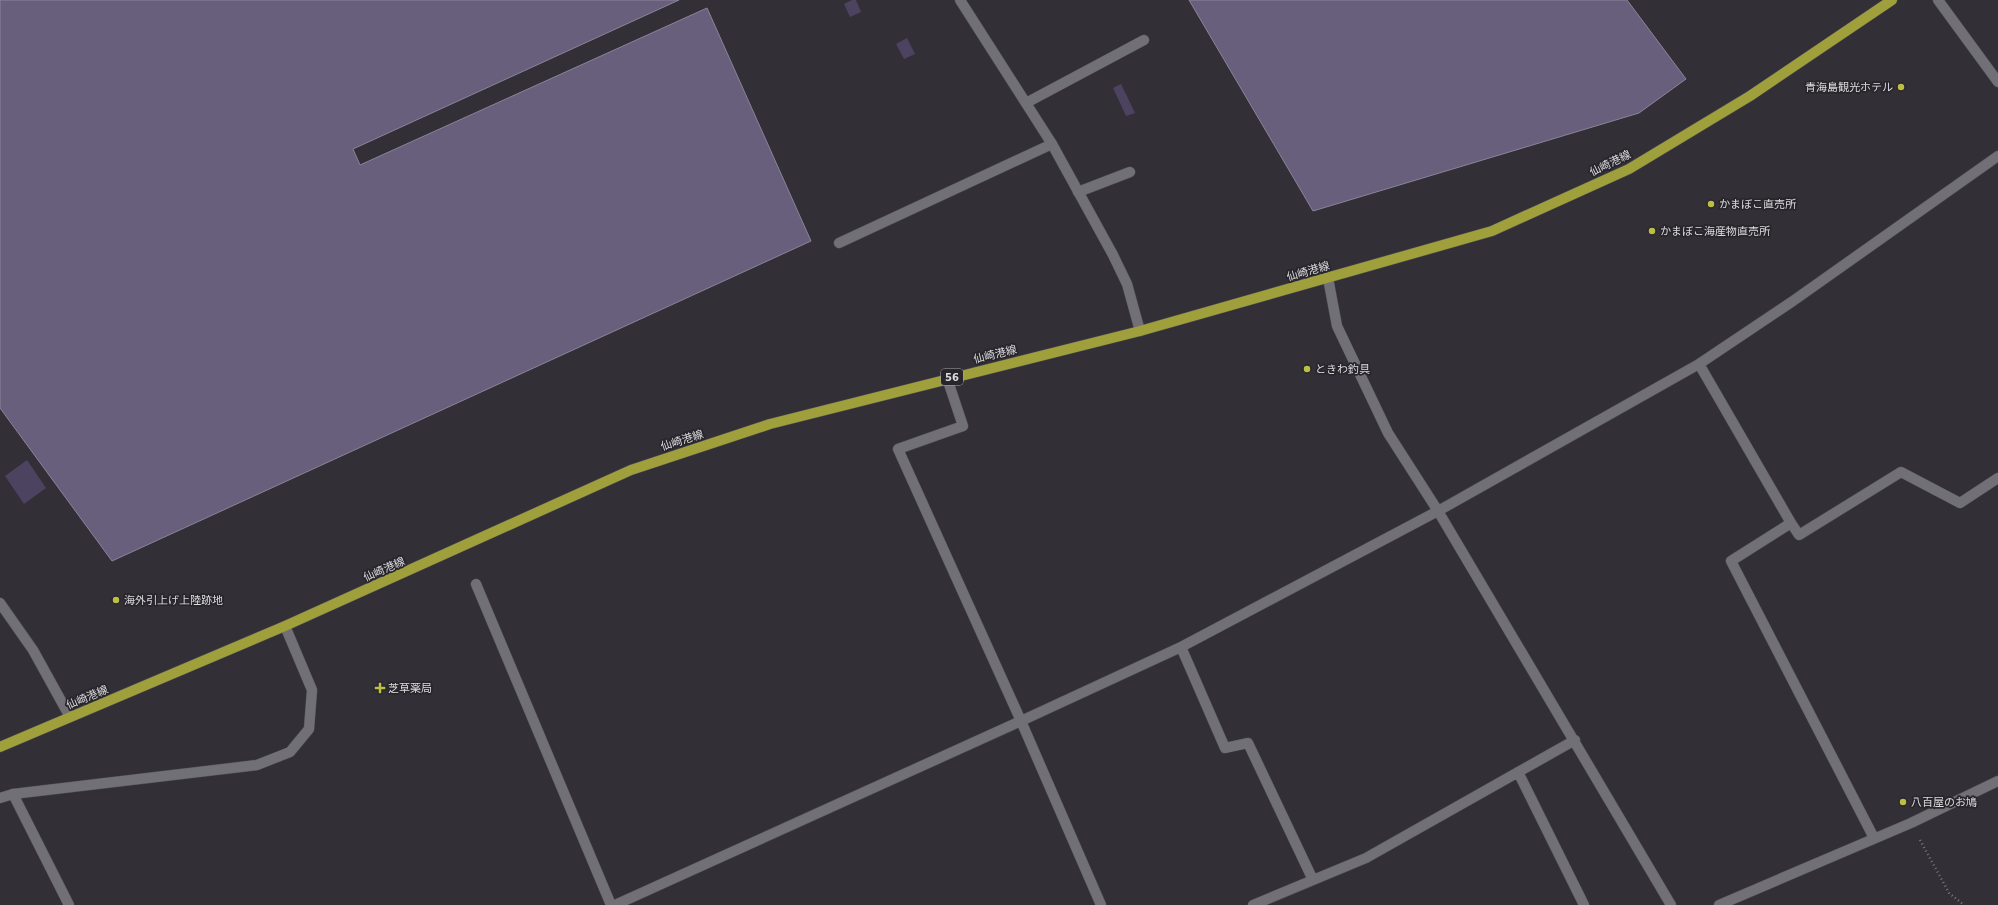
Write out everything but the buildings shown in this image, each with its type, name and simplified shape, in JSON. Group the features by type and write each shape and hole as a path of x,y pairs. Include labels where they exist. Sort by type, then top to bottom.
{"main road":[{"name":"仙崎港線","path":"0,747 285,626 631,470 770,424 947,378 1140,331 1492,231 1628,169 1750,96 1892,0"}],"street":[{"path":"960,0 1052,144 1127,284 1140,331"},
{"path":"1938,0 1998,82"},
{"path":"1026,103 1144,40"},
{"path":"839,243 1052,144"},
{"path":"615,905 1181,647 1438,511 1699,364 1793,301 1998,156"},
{"path":"1078,192 1130,172"},
{"path":"1328,278 1337,326 1388,433 1438,511 1575,740 1671,905"},
{"path":"1699,364 1799,535 1901,472 1960,504 1998,478"},
{"path":"947,378 963,426 898,450 1021,721 1102,905"},
{"path":"1791,523 1730,561 1874,838"},
{"path":"476,584 611,905"},
{"path":"0,603 33,650 70,717"},
{"path":"0,798 13,794 257,765 290,752 309,729 312,690 285,626"},
{"path":"1181,647 1225,748 1248,744 1313,880"},
{"path":"1254,905 1366,858 1575,740"},
{"path":"1518,772 1584,905"},
{"path":"1719,905 1911,823 1998,781"},
{"path":"13,794 69,905"}],"path":[{"path":"1911,823 1949,893 1964,905"}],"shaded area":[{"path":"0,0 679,0 353,149 360,165 707,8 811,241 112,561 0,408"},
{"path":"1189,0 1627,0 1686,79 1639,113 1313,211"}],"place":[{"name":"青海島観光ホテル","path":"1901,87"},
{"name":"かまぼこ直売所","path":"1711,204"},
{"name":"かまぼこ海産物直売所","path":"1652,231"},
{"name":"ときわ釣具","path":"1307,369"},
{"name":"海外引上げ上陸跡地","path":"116,600"},
{"name":"芝草薬局","path":"380,688"},
{"name":"八百屋のお鳩","path":"1903,802"}]}
